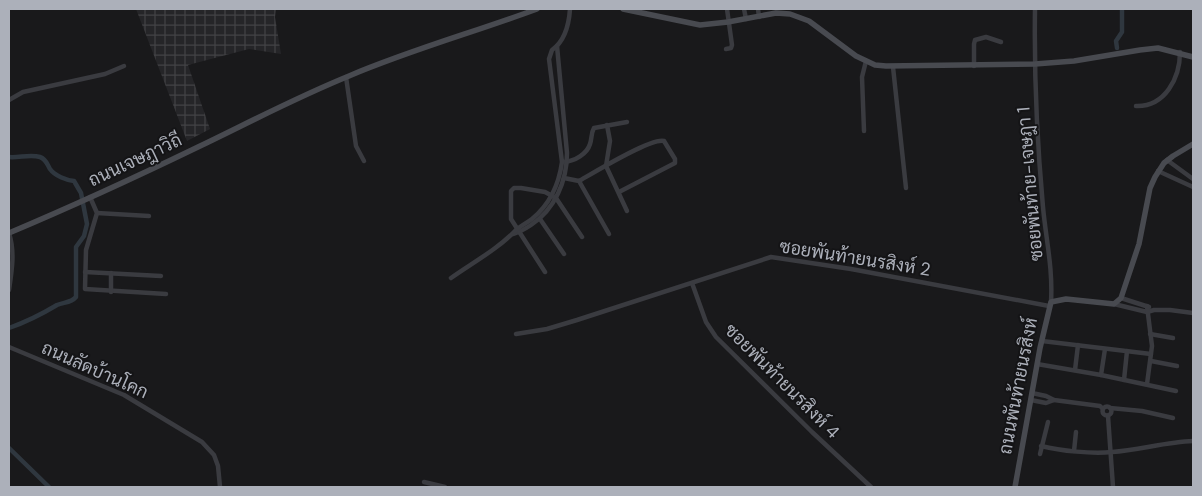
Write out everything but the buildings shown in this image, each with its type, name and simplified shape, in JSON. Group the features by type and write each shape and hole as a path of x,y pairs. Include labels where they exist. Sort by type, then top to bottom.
{"street":[{"name":"ถนนเจษฎาวิถี","path":"9,233 346,77 403,54 493,26 537,9"},
{"path":"516,232 541,210 551,196 564,162 550,59 552,50 557,46 567,29 570,9"},
{"path":"623,9 692,24 706,25 759,17 776,11 790,14 809,21 856,56 875,64 893,67 1035,64 1074,61 1158,48 1180,52 1193,57"},
{"path":"726,49 732,46 727,9"},
{"path":"744,9 746,19"},
{"path":"758,9 759,17"},
{"name":"ซอยพันท้าย-เจษฎา 1","path":"1035,9 1036,118 1043,208 1051,264 1050,304"},
{"path":"974,66 975,40 986,37 1001,42"},
{"path":"450,278 516,232 540,219 556,198 564,178 557,46"},
{"path":"1136,106 1149,104 1163,97 1178,74 1180,52"},
{"path":"864,131 862,78 866,61"},
{"path":"9,100 23,92 105,74 124,66"},
{"path":"893,67 906,188"},
{"path":"346,77 356,146 364,162"},
{"path":"564,162 572,161 586,151 590,146 591,134 594,128 626,122"},
{"path":"607,125 610,141 606,166 627,211"},
{"path":"564,178 578,180 658,139 664,141 675,162 619,192"},
{"path":"1114,304 1124,294 1140,239 1150,188 1158,171 1168,160 1193,144"},
{"path":"1168,160 1193,179"},
{"path":"1158,171 1193,187"},
{"path":"578,180 608,234"},
{"path":"545,272 516,232 511,219 511,191 521,188 545,192 556,198 582,237"},
{"path":"90,197 97,213 87,245 85,289 166,294"},
{"path":"97,213 149,216"},
{"path":"540,219 564,254"},
{"path":"9,233 12,241 13,261 9,290"},
{"name":"ซอยพันท้ายนรสิงห์ 2","path":"516,334 547,328 692,283 764,258 778,257 1050,304"},
{"path":"85,272 161,276"},
{"path":"111,292 112,273"},
{"name":"ซอยพันท้ายนรสิงห์ 4","path":"692,283 704,317 716,337 812,432 871,487"},
{"path":"1121,298 1154,310"},
{"name":"ถนนพันท้ายนรสิงห์","path":"1015,487 1050,304 1066,299 1114,304"},
{"path":"1114,304 1147,312 1170,310 1193,313"},
{"path":"1147,306 1151,354 1147,384"},
{"path":"1150,334 1172,338"},
{"path":"1042,341 1151,354"},
{"path":"1075,370 1078,346"},
{"name":"ถนนลัดบ้านโคก","path":"9,347 124,395 202,442 214,455 218,466 220,487"},
{"path":"1101,375 1105,349"},
{"path":"1124,380 1127,351"},
{"path":"1150,361 1177,366"},
{"path":"1038,364 1176,391"},
{"path":"1031,397 1046,396 1054,400 1100,406 1103,409 1103,413 1108,416"},
{"path":"1103,409 1108,407 1142,411 1173,418"},
{"path":"1110,408 1111,412 1108,416 1113,487"},
{"path":"1040,454 1048,422"},
{"path":"1074,451 1076,432"},
{"path":"1042,446 1062,450 1111,452 1193,441"},
{"path":"424,482 445,487"}],"shaded area":[{"path":"136,9 276,9 275,17 281,54 249,49 188,65 210,129 187,141"}],"waterway":[{"path":"1117,48 1116,41 1122,32 1122,9"},
{"path":"9,157 40,157 45,160 55,174 64,179 74,181 81,193 87,224 84,236 76,247 76,297 9,328"},
{"path":"9,448 49,487"}]}
